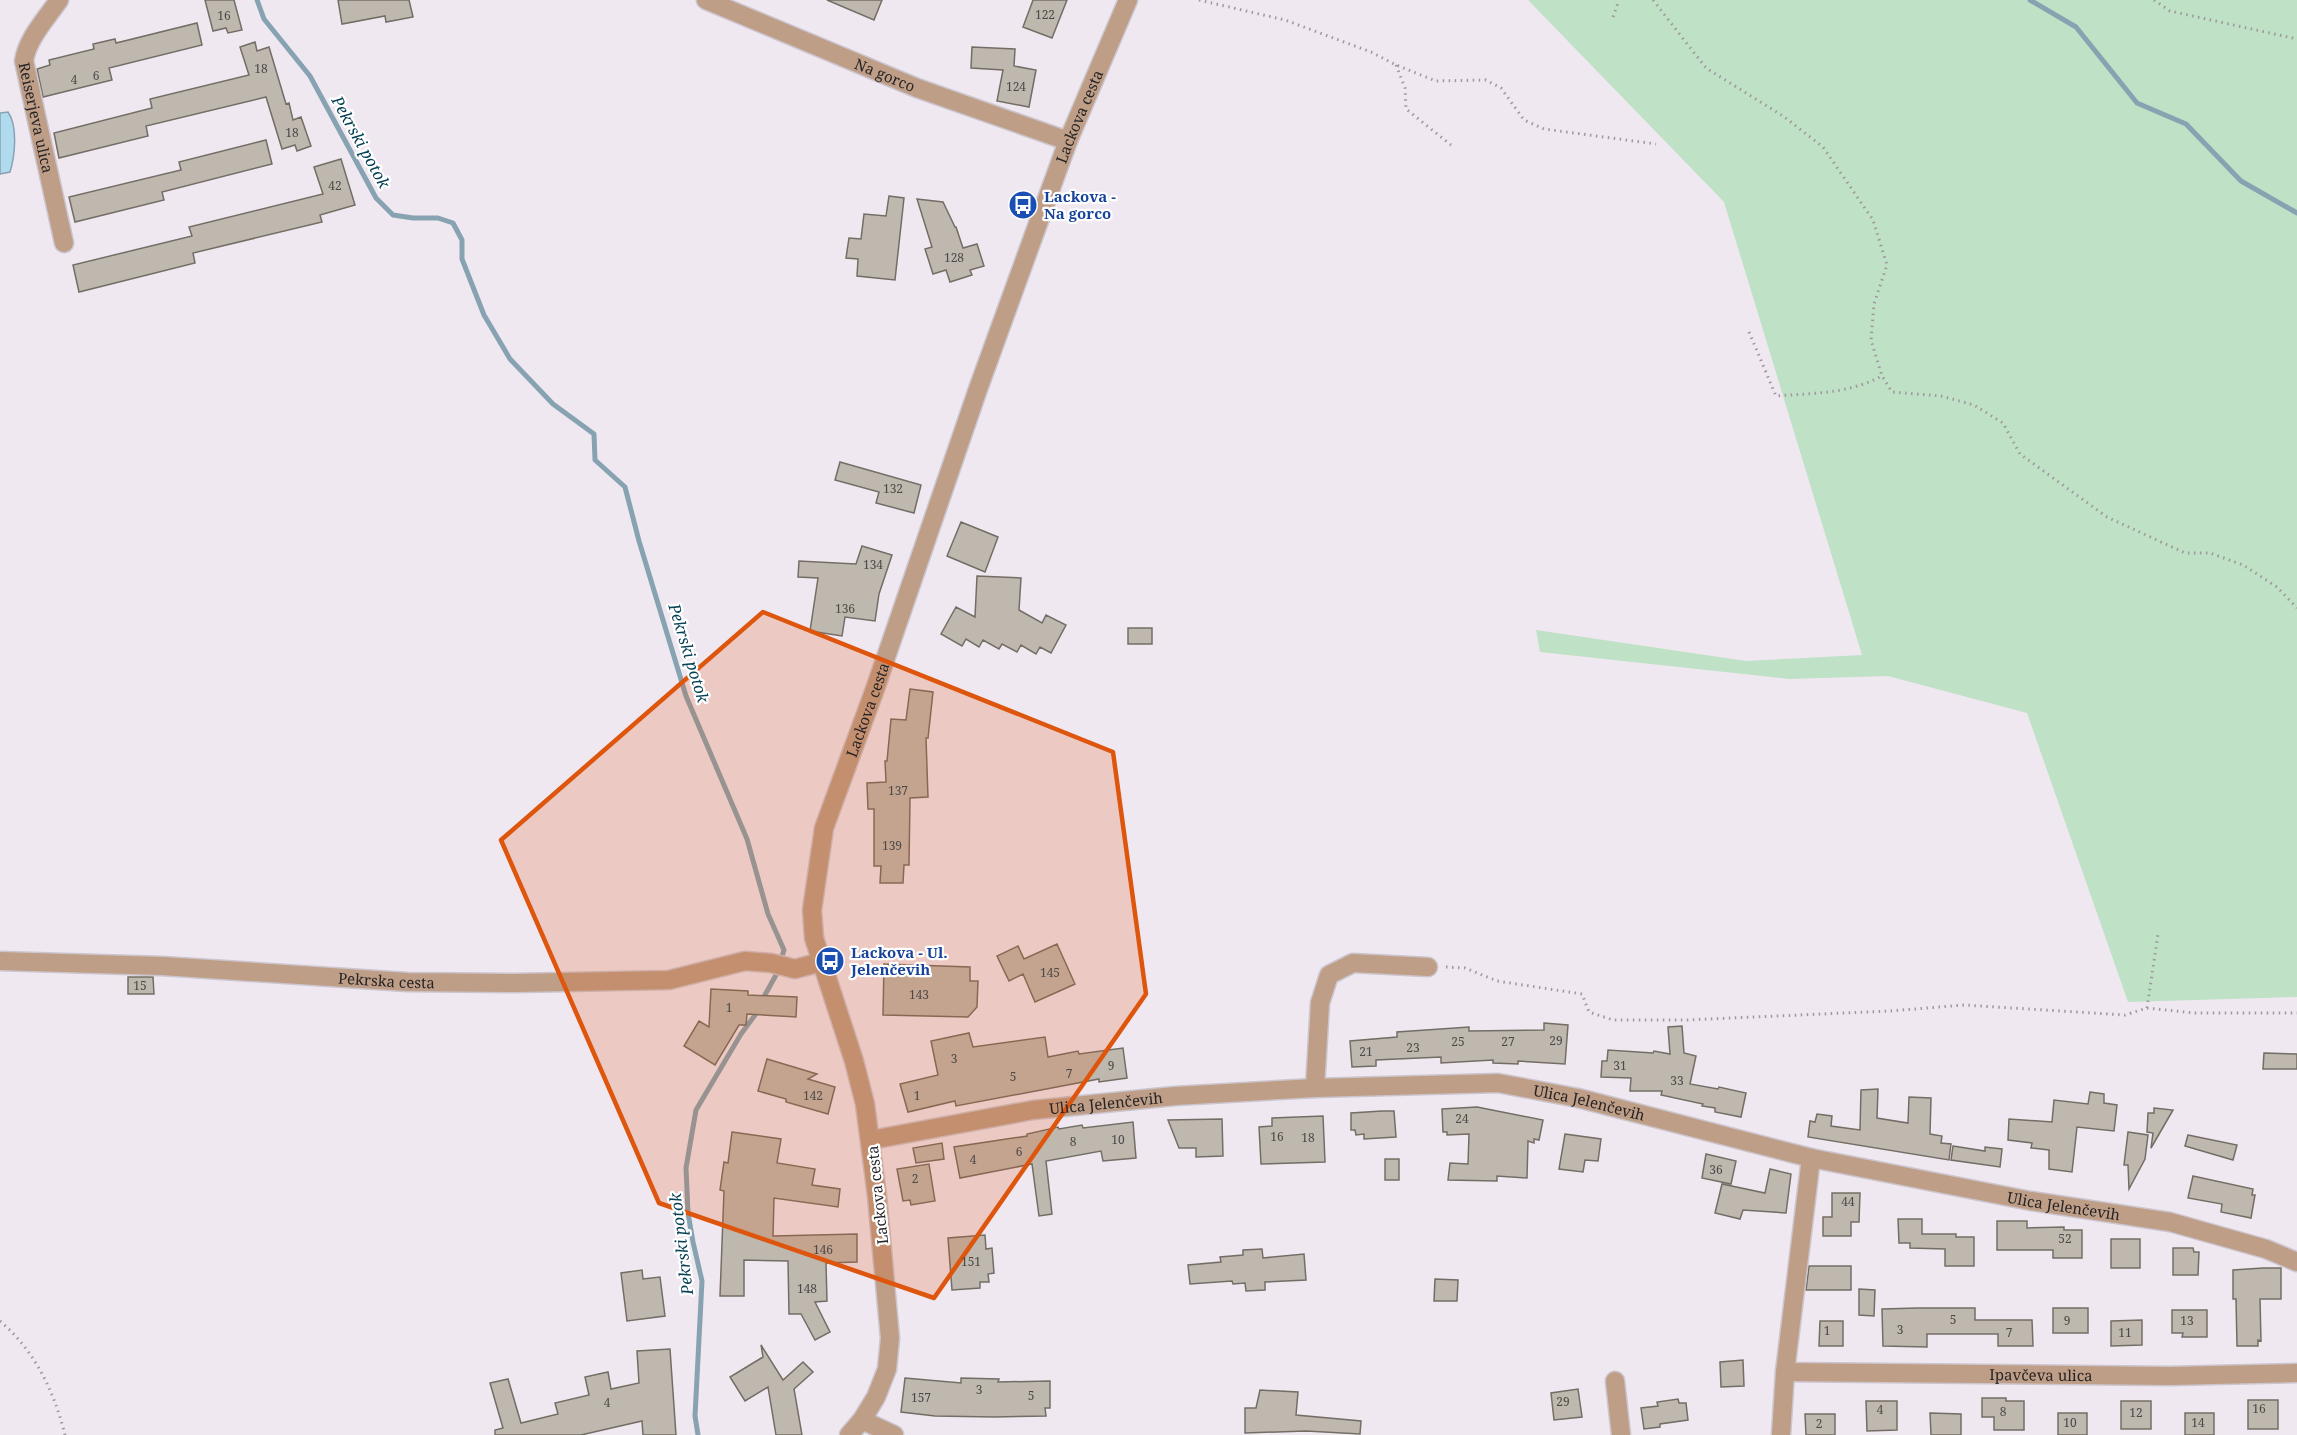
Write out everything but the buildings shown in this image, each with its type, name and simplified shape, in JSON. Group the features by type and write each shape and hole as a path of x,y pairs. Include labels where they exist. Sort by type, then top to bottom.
{"street":[{"name":"Reiserjeva ulica","path":"59,0 31,40 25,51 24,61 64,243"},
{"name":"Na gorco","path":"706,0 917,88 1068,141"},
{"name":"Lackova cesta","path":"849,1435 862,1420 876,1397 887,1369 890,1338 871,1140 865,1104 854,1061 814,938 812,910 824,828 875,689 978,389 1068,141 1128,0"},
{"name":"Pekrska cesta","path":"0,961 162,966 407,982 515,983 669,980 745,962 795,969 821,962"},
{"path":"1315,1088 1320,1003 1329,975 1353,963 1428,967"},
{"name":"Ulica Jelenčevih","path":"871,1140 1033,1110 1175,1096 1315,1088 1498,1083 1578,1098 1811,1158 2031,1201 2170,1222 2266,1249 2297,1262"},
{"path":"1781,1435 1785,1372 1811,1158"},
{"name":"Ipavčeva ulica","path":"1785,1372 2170,1376 2297,1373"},
{"path":"1615,1381 1621,1435"},
{"path":"862,1420 894,1435"}],"path":[{"path":"1199,0 1285,20 1371,52 1436,81 1486,80 1502,88 1524,120 1544,129 1656,144"},
{"path":"1613,17 1618,0"},
{"path":"1653,0 1706,68 1783,116 1823,147 1874,220 1887,265 1874,303 1871,340 1882,376 1892,392 1941,396 1974,405 2003,423 2020,454 2107,517 2185,553 2210,554 2243,565 2277,587 2297,608"},
{"path":"2154,0 2170,11 2297,39"},
{"path":"1396,65 1405,88 1406,109 1451,145"},
{"path":"1749,332 1776,396 1849,390 1882,376"},
{"path":"2146,1008 2158,934"},
{"path":"1428,967 1465,968 1497,981 1582,994 1589,1012 1613,1020 1686,1020 1890,1011 1964,1005 2125,1015 2146,1008 2194,1013 2297,1012"},
{"path":"0,1321 18,1338 42,1372 50,1388 65,1435"}],"highlighted area":[{"path":"763,612 1113,752 1146,994 934,1298 659,1203 501,840"}],"green space":[{"path":"1528,0 2297,0 2297,997 2128,1002 2027,713 1888,676 1789,679 1540,652 1536,630 1746,661 1862,655 1724,202"}],"water":[{"path":"8,112 13,125 15,141 13,158 10,172 0,174 0,113"}],"waterway":[{"name":"Pekrski potok","path":"257,0 264,19 310,76 376,198 393,215 438,218 453,223 462,240 462,259 484,315 510,359 553,404 594,434 595,460 625,487 686,696 747,839 768,914 784,950 776,975 761,1002"},
{"path":"2030,0 2076,27 2137,103 2186,124 2241,181 2297,213"},
{"name":"Pekrski potok","path":"698,1435 695,1416 702,1281 688,1213 686,1168 696,1110 741,1034 758,1011"}],"place":[{"name":"Lackova - Na gorco","path":"1023,205"},
{"name":"Lackova - Ul. Jelenčevih","path":"830,961"}]}
